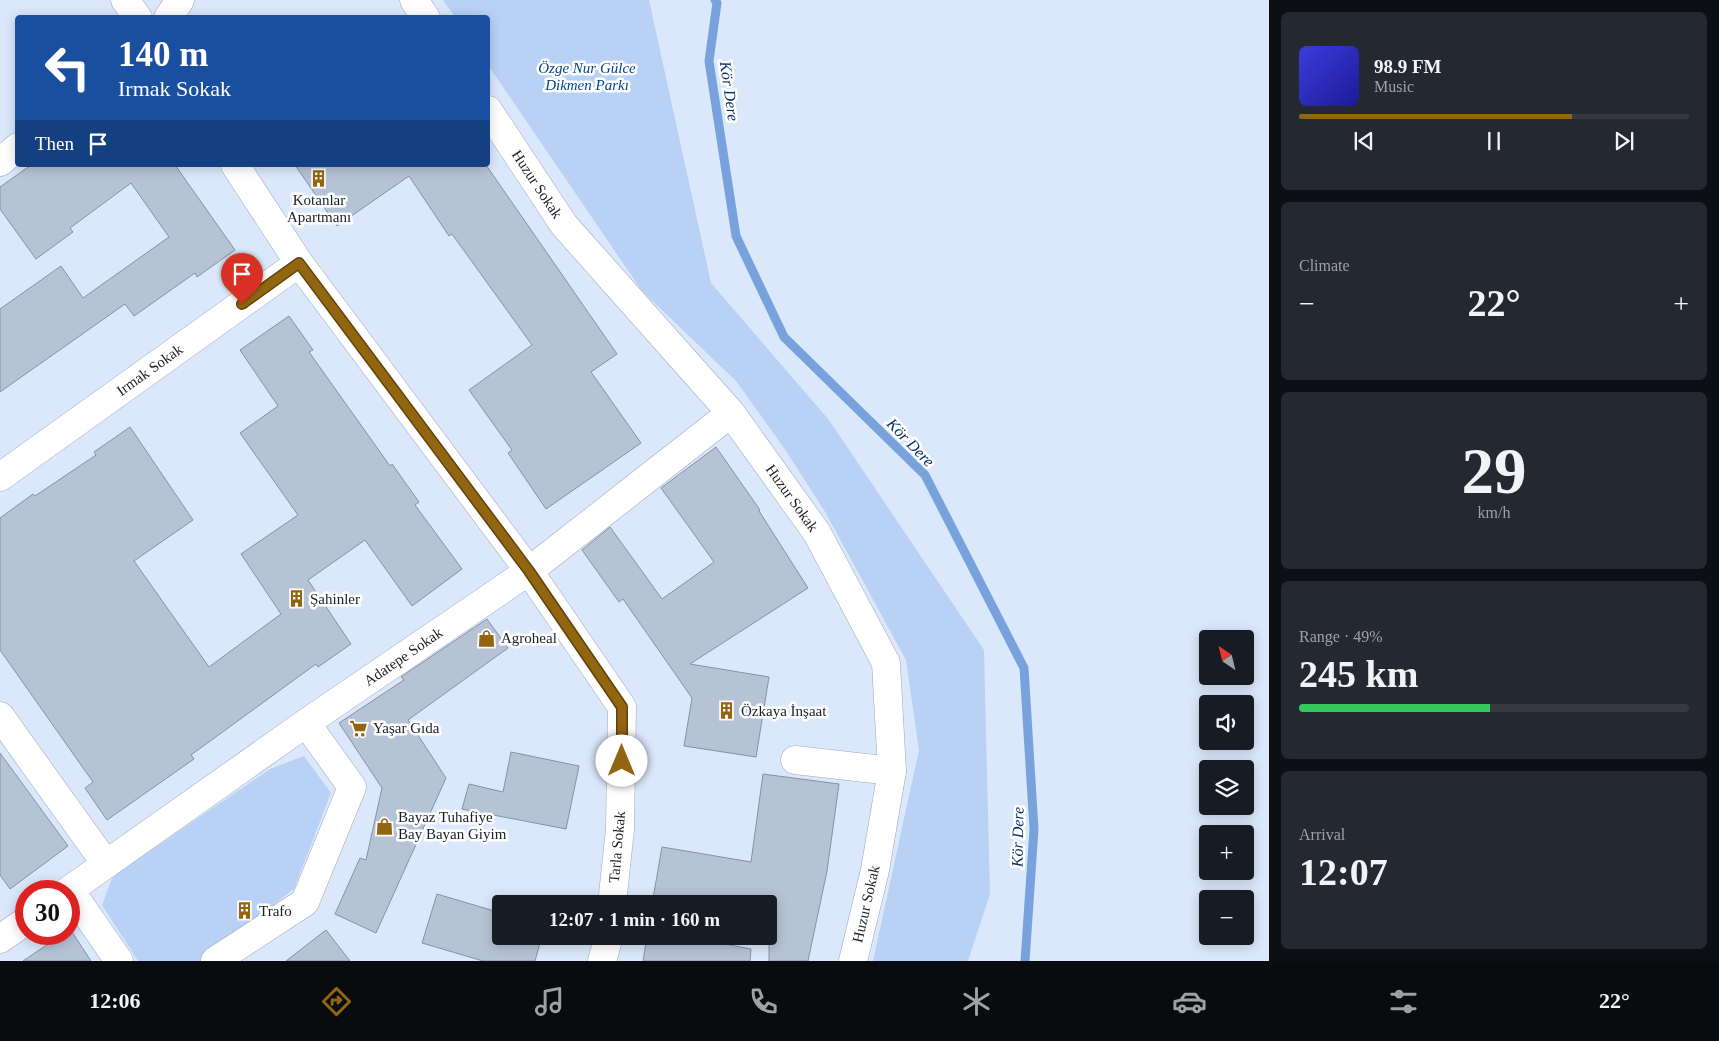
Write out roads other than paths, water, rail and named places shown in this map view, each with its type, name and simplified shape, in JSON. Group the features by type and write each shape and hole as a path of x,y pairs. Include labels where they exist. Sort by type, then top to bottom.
{"street":[{"path":"125,0 136,15"},
{"path":"170,15 180,0"},
{"path":"414,0 424,15"},
{"name":"Huzur Sokak","path":"490,113 564,225 731,413 817,533 886,663 892,772 875,870 853,961"},
{"path":"0,162 15,150"},
{"name":"Tarla Sokak","path":"236,167 299,263 529,571 622,707 620,829 613,895"},
{"name":"Irmak Sokak","path":"0,477 299,263"},
{"name":"Adatepe Sokak","path":"80,882 306,723 529,571 731,413"},
{"path":"0,716 106,864"},
{"path":"214,961 305,902 352,787 306,723"},
{"path":"794,760 892,772"},
{"path":"80,906 119,961"},
{"path":"0,939 15,929"},
{"path":"602,961 606,945"}],"waterway":[{"name":"Kör Dere","path":"715,0 717,3 709,61 736,236 784,337 925,475 1024,668 1034,829 1025,961"}],"place":[{"name":"Kotanlar Apartmanı","path":"319,179"},
{"name":"Şahinler","path":"296,599"},
{"name":"Agroheal","path":"487,638"},
{"name":"Özkaya İnşaat","path":"727,711"},
{"name":"Yaşar Gıda","path":"359,728"},
{"name":"Bayaz Tuhafiye Bay Bayan Giyim","path":"384,826"},
{"name":"Trafo","path":"245,911"}],"park label":[{"name":"Özge Nur Gülce Dikmen Parkı","path":"587,76"}]}
